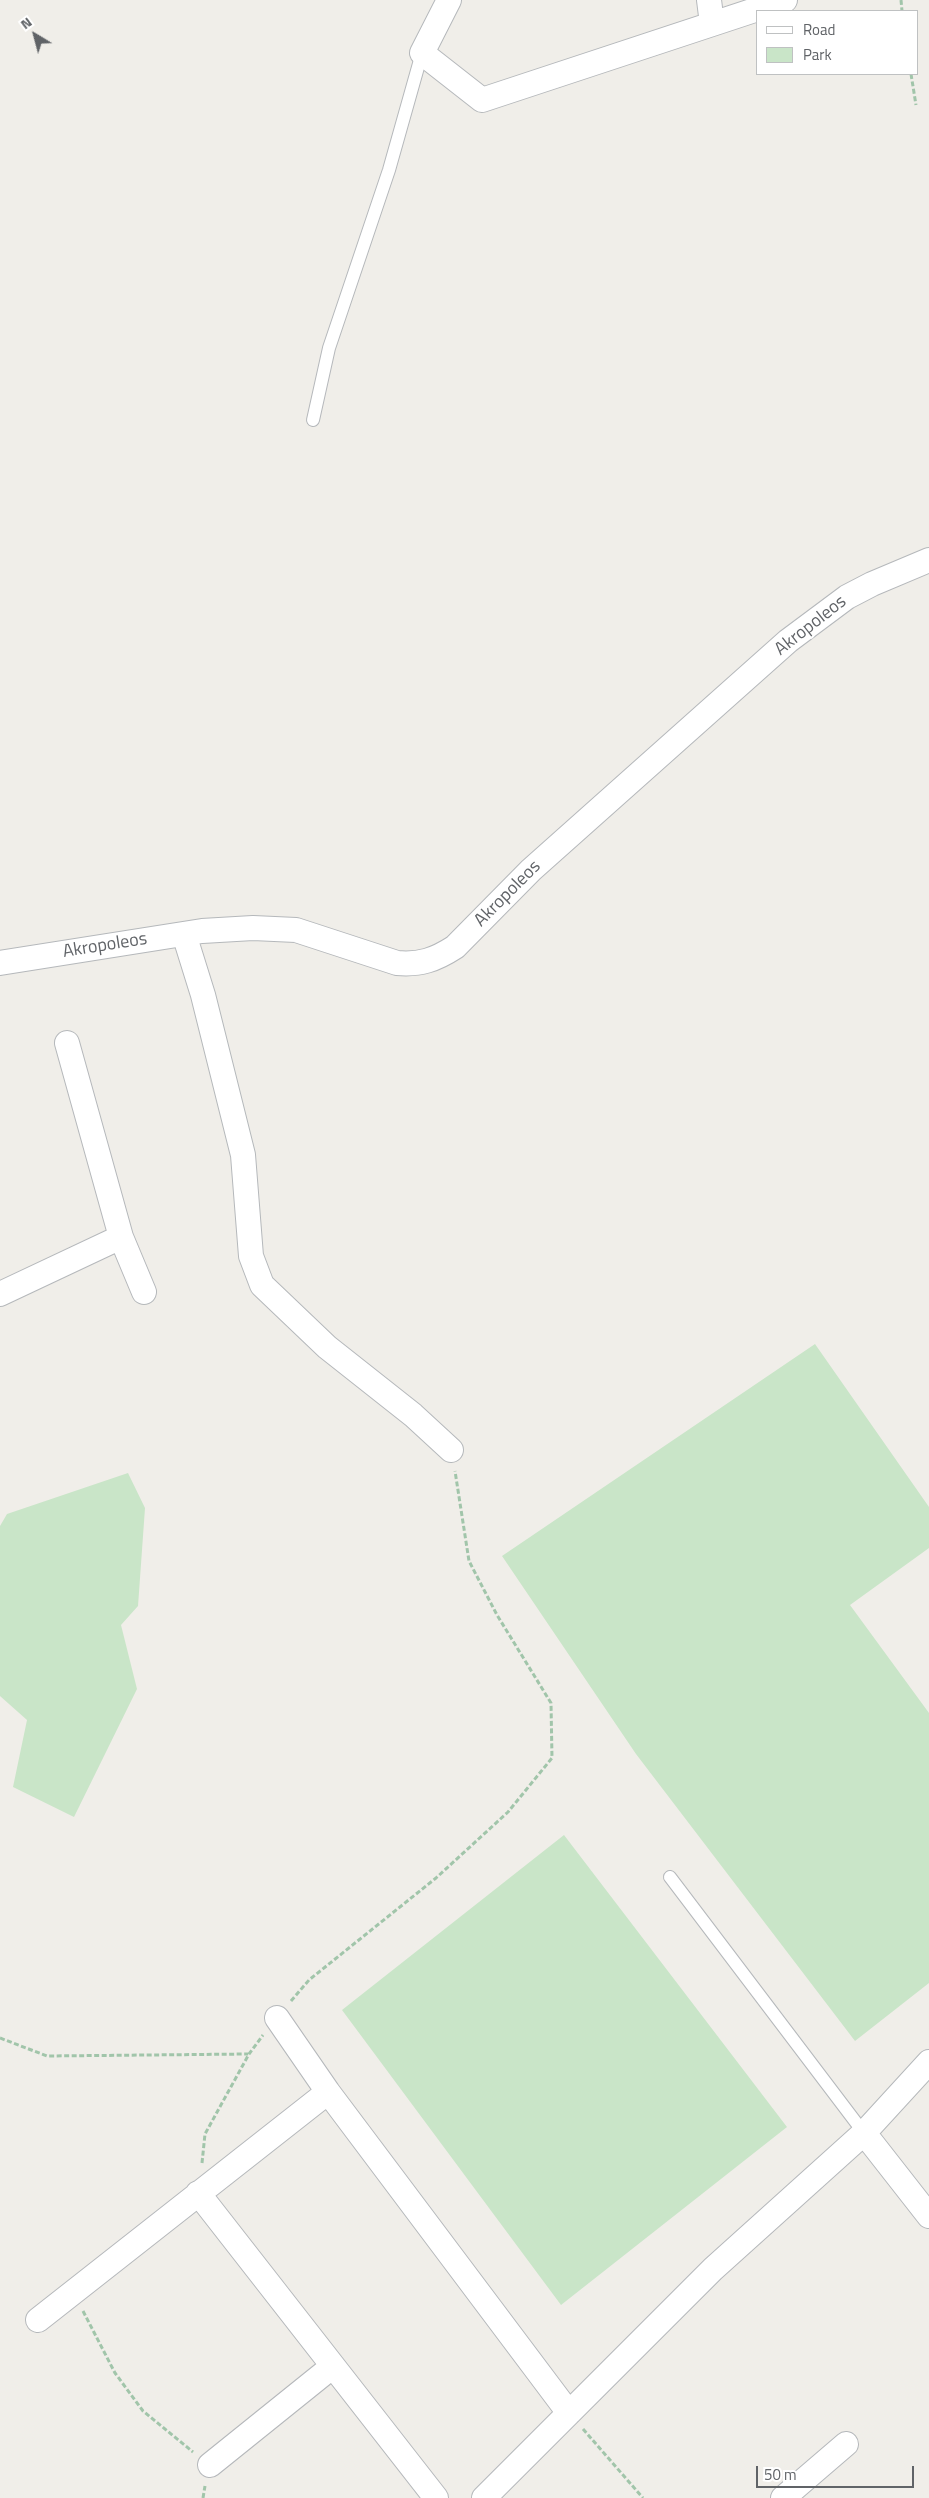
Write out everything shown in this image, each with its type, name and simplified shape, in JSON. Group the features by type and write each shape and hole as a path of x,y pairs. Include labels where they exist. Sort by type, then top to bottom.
{"street":[{"path":"449,0 422,53 482,100 785,0"},
{"path":"709,0 712,24"},
{"name":"Akropoleos","path":"0,963 228,928 296,930 397,963 413,965 440,956 455,947 531,870 794,636 847,597 872,584 929,560"},
{"path":"184,934 203,994 243,1155 250,1256 262,1285 326,1347 413,1415 451,1450"},
{"path":"67,1043 122,1236 144,1292"},
{"path":"0,1294 122,1236"},
{"path":"277,2018 328,2092 569,2413"},
{"path":"484,2498 713,2270 864,2133 929,2062"},
{"path":"38,2320 328,2092"},
{"path":"864,2133 929,2216"},
{"path":"198,2193 436,2498"},
{"path":"210,2466 333,2366"},
{"path":"783,2498 846,2444"}],"lane":[{"path":"314,420 329,348 389,170 422,53"},
{"path":"670,1877 864,2133"}],"path":[{"path":"911,75 916,105"},
{"path":"198,2193 205,2134 249,2054 277,2018 308,1980 436,1878 508,1812 552,1758 551,1703 497,1615 469,1561 451,1450"},
{"path":"0,2038 47,2056 249,2054"},
{"path":"74,2292 115,2374 142,2410 210,2466"},
{"path":"569,2413 643,2498"}],"green space":[{"path":"815,1344 929,1507 929,1548 850,1605 929,1713 929,1983 855,2041 636,1754 502,1556"},
{"path":"128,1473 145,1508 138,1606 121,1625 137,1689 74,1817 13,1787 27,1720 0,1696 0,1526 7,1514"},
{"path":"564,1835 787,2127 561,2305 342,2010"}]}
